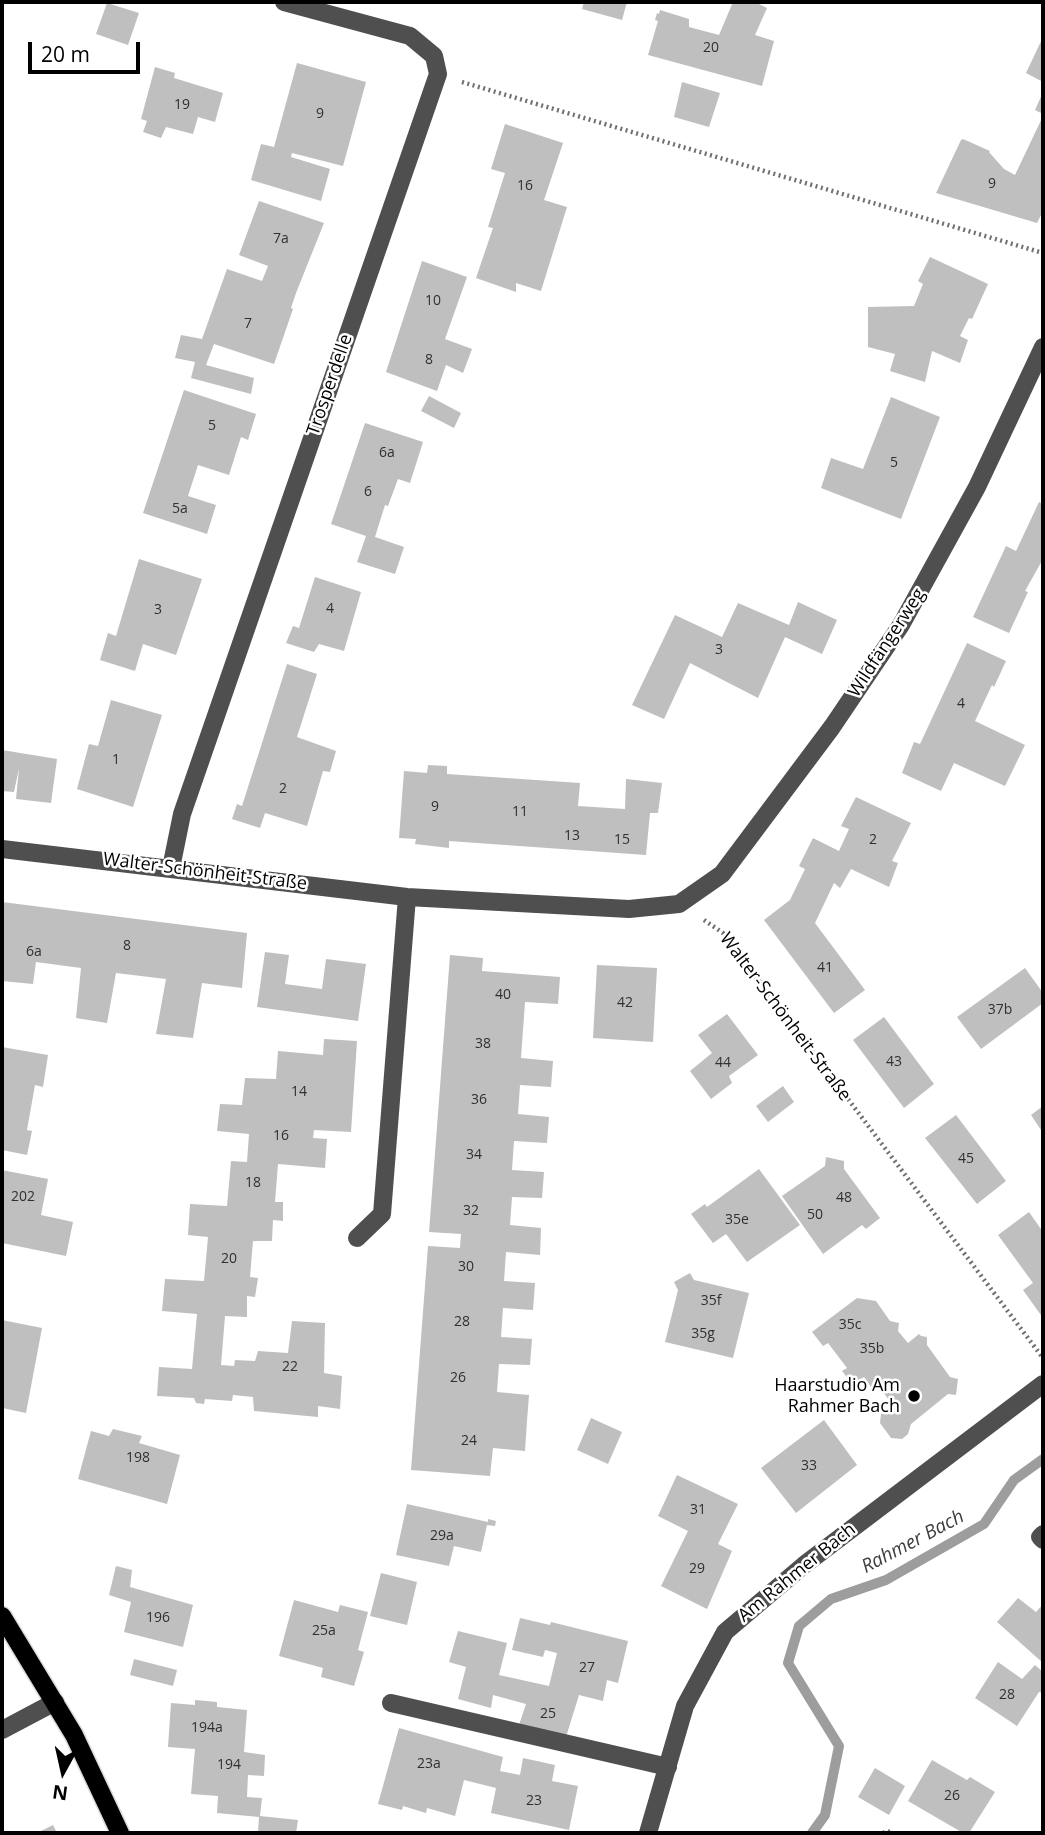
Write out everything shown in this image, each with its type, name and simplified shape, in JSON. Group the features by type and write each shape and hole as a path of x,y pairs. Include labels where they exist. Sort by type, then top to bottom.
{"main road":[{"path":"2,1616 74,1735 120,1833"}],"street":[{"path":"284,2 410,36 434,55 438,74"},
{"name":"Trosperdelle","path":"171,868 182,814 438,74"},
{"name":"Wildfängerweg","path":"679,904 722,874 832,727 901,625 977,487 1043,347"},
{"name":"Walter-Schönheit-Straße","path":"2,849 407,897 629,909 679,904"},
{"path":"357,1238 382,1214 407,897"},
{"name":"Am Rahmer Bach","path":"648,1833 685,1706 725,1632 804,1564 1043,1384"},
{"path":"1043,1534 1040,1537 1043,1540"},
{"path":"2,1730 55,1702"},
{"path":"391,1703 668,1767"}],"path":[{"path":"438,74 1043,253"},
{"name":"Walter-Schönheit-Straße","path":"679,904 723,933 1043,1359"},
{"path":"884,1833 886,1830 891,1833"}],"building":[{"path":"584,2 627,2 622,20 582,9"},
{"path":"733,2 755,2 767,8 755,35 774,41 762,86 648,55 658,21 655,20 660,10 689,19 689,27 719,35"},
{"path":"107,3 139,13 128,45 96,34"},
{"path":"1043,37 1043,82 1026,73"},
{"path":"297,63 366,82 343,166 292,153 291,157 330,169 321,201 251,180 261,144 274,147"},
{"path":"155,67 175,73 174,78 223,93 215,122 198,117 193,134 166,127 161,138 143,132 147,121 141,119"},
{"path":"682,82 720,93 709,127 674,117"},
{"path":"1043,92 1043,114 1035,110"},
{"path":"1043,116 1043,211 1037,223 936,193 963,139 990,151 1004,169 1015,175"},
{"path":"505,124 563,143 544,200 567,207 541,291 516,283 516,292 476,278 493,228 488,227 505,173 491,169"},
{"path":"259,201 324,223 296,293 274,364 214,344 206,365 254,378 251,394 191,378 195,362 175,358 181,335 202,339 227,269 262,281 268,266 239,255"},
{"path":"930,257 988,284 972,319 969,318 960,336 968,340 960,363 932,351 925,382 890,371 895,354 868,347 868,307 914,306 923,284 918,281"},
{"path":"422,261 467,277 445,339 472,349 463,373 446,365 437,391 386,372"},
{"path":"184,390 256,414 248,440 241,437 229,475 198,465 188,496 216,505 207,534 143,513"},
{"path":"429,396 461,413 454,428 421,411"},
{"path":"891,397 940,417 901,519 821,488 831,458 863,469"},
{"path":"365,423 423,442 410,483 398,479 388,506 385,505 375,537 404,547 395,574 357,562 366,536 331,524"},
{"path":"1039,502 1043,504 1043,559 1025,591 1028,592 1009,633 973,617 1006,546 1016,551"},
{"path":"139,559 202,579 176,655 143,644 135,671 100,660 108,633 116,636"},
{"path":"315,577 361,592 344,651 319,644 314,652 286,643 293,626 299,628"},
{"path":"798,602 837,620 822,654 785,637 758,698 690,663 664,719 632,705 675,615 722,637 738,603 789,625"},
{"path":"967,643 1006,661 975,721 1025,745 1005,786 954,763 941,791 902,773 914,742 920,744"},
{"path":"287,664 317,674 297,737 336,751 330,772 323,771 307,826 265,813 260,828 232,819 237,804 242,806"},
{"path":"111,700 162,715 133,807 77,789 89,744 98,746"},
{"path":"2,750 57,759 51,803 16,799 19,768 14,792 2,791"},
{"path":"428,765 447,766 447,774 580,783 578,806 625,809 626,779 662,783 658,813 650,813 646,855 449,841 449,848 415,844 416,839 399,838 404,771 427,773"},
{"path":"856,797 911,823 892,861 898,863 889,887 851,869 840,888 834,883 815,923 865,990 834,1013 764,920 790,900 805,869 799,866 813,838 839,851 849,829 841,826"},
{"path":"2,902 247,933 242,988 202,983 193,1038 156,1034 166,979 116,973 107,1023 76,1018 81,968 36,962 33,984 2,981"},
{"path":"265,952 289,955 285,984 322,989 326,959 366,964 358,1021 257,1007"},
{"path":"450,955 483,958 482,971 560,977 558,1004 525,1002 521,1058 553,1061 551,1087 520,1085 518,1114 549,1117 547,1143 514,1141 512,1170 544,1172 542,1198 512,1197 510,1225 541,1228 540,1255 506,1252 504,1281 535,1283 533,1310 503,1308 501,1337 532,1339 530,1365 499,1364 497,1392 529,1395 525,1451 493,1448 490,1476 411,1470 428,1246 460,1248 461,1234 429,1232"},
{"path":"597,965 657,968 653,1042 593,1038"},
{"path":"1025,968 1043,993 1043,1003 981,1049 957,1017"},
{"path":"727,1014 758,1055 729,1076 732,1083 711,1099 690,1071 712,1053 698,1035"},
{"path":"884,1017 934,1084 904,1108 853,1040"},
{"path":"324,1039 357,1041 351,1132 314,1130 313,1138 327,1139 325,1168 278,1164 275,1202 283,1202 283,1221 273,1220 272,1241 253,1241 250,1277 258,1278 255,1297 247,1296 247,1317 225,1316 221,1365 234,1366 235,1360 255,1361 258,1351 288,1353 292,1321 325,1323 324,1373 342,1376 340,1409 318,1406 318,1417 254,1411 253,1397 233,1395 232,1401 205,1399 204,1404 196,1403 194,1398 157,1396 159,1367 192,1369 197,1314 162,1311 165,1279 204,1281 208,1237 188,1235 190,1204 227,1206 231,1161 247,1162 249,1134 217,1131 220,1104 242,1105 245,1078 276,1079 278,1051 323,1055"},
{"path":"2,1047 48,1055 43,1087 35,1085 27,1130 32,1131 27,1155 2,1150"},
{"path":"783,1086 794,1102 768,1122 756,1106"},
{"path":"1043,1106 1043,1133 1031,1115"},
{"path":"956,1115 1006,1181 977,1204 925,1138"},
{"path":"826,1157 844,1161 844,1169 880,1218 866,1229 862,1225 823,1254 782,1196 825,1166"},
{"path":"759,1169 800,1225 747,1262 726,1234 713,1243 691,1214 705,1204 707,1207"},
{"path":"2,1170 48,1179 41,1215 73,1222 66,1256 2,1243"},
{"path":"1029,1212 1043,1232 1043,1318 1023,1290 1033,1283 998,1235"},
{"path":"690,1273 694,1280 749,1293 733,1358 665,1342 678,1290 674,1282"},
{"path":"857,1298 876,1301 890,1321 899,1323 898,1331 908,1343 919,1334 927,1337 927,1345 950,1377 958,1379 956,1395 948,1394 911,1424 908,1434 902,1439 891,1438 880,1423 881,1414 893,1405 879,1387 874,1391 864,1377 853,1385 842,1371 847,1368 828,1343 823,1346 812,1332"},
{"path":"2,1320 42,1328 26,1413 2,1408"},
{"path":"591,1418 622,1432 608,1464 577,1450"},
{"path":"824,1420 857,1465 796,1513 761,1468"},
{"path":"113,1429 142,1436 139,1443 180,1455 167,1504 78,1479 91,1431 109,1436"},
{"path":"677,1475 738,1504 718,1544 732,1551 707,1609 661,1586 688,1531 658,1516"},
{"path":"407,1504 488,1522 488,1519 496,1521 495,1526 487,1525 481,1552 454,1546 449,1566 396,1555"},
{"path":"116,1566 132,1570 130,1587 193,1605 183,1647 124,1632 131,1602 109,1595"},
{"path":"381,1573 417,1582 407,1625 370,1616"},
{"path":"1018,1598 1036,1612 1043,1604 1043,1663 997,1622"},
{"path":"294,1600 338,1612 340,1605 368,1612 358,1650 364,1652 354,1686 321,1677 323,1668 279,1656"},
{"path":"520,1618 550,1625 551,1622 628,1641 618,1683 607,1680 603,1701 579,1695 566,1737 519,1725 526,1704 493,1695 491,1708 458,1699 466,1667 449,1662 458,1631 507,1643 499,1675 549,1686 557,1653 545,1650 543,1657 512,1650"},
{"path":"134,1659 177,1670 173,1686 130,1675"},
{"path":"998,1662 1022,1679 1035,1665 1043,1672 1043,1693 1039,1692 1017,1726 975,1698"},
{"path":"195,1700 217,1702 217,1707 247,1710 244,1752 265,1755 264,1776 248,1775 247,1797 262,1798 260,1816 298,1820 296,1833 258,1833 259,1817 217,1813 218,1796 191,1794 195,1749 168,1747 171,1703 195,1705"},
{"path":"399,1728 503,1757 500,1771 520,1775 523,1758 555,1765 552,1781 578,1786 569,1830 491,1813 496,1788 464,1780 455,1816 427,1808 426,1813 403,1806 402,1810 378,1804"},
{"path":"932,1760 995,1792 969,1833 963,1833 908,1801"},
{"path":"875,1768 905,1786 889,1815 858,1797"},
{"path":"53,1825 57,1833 37,1833"}],"waterway":[{"name":"Rahmer Bach","path":"812,1833 825,1815 839,1746 788,1663 799,1626 831,1599 886,1580 984,1524 1014,1480 1043,1459"}],"place":[{"name":"Haarstudio Am Rahmer Bach","path":"914,1396"}]}
